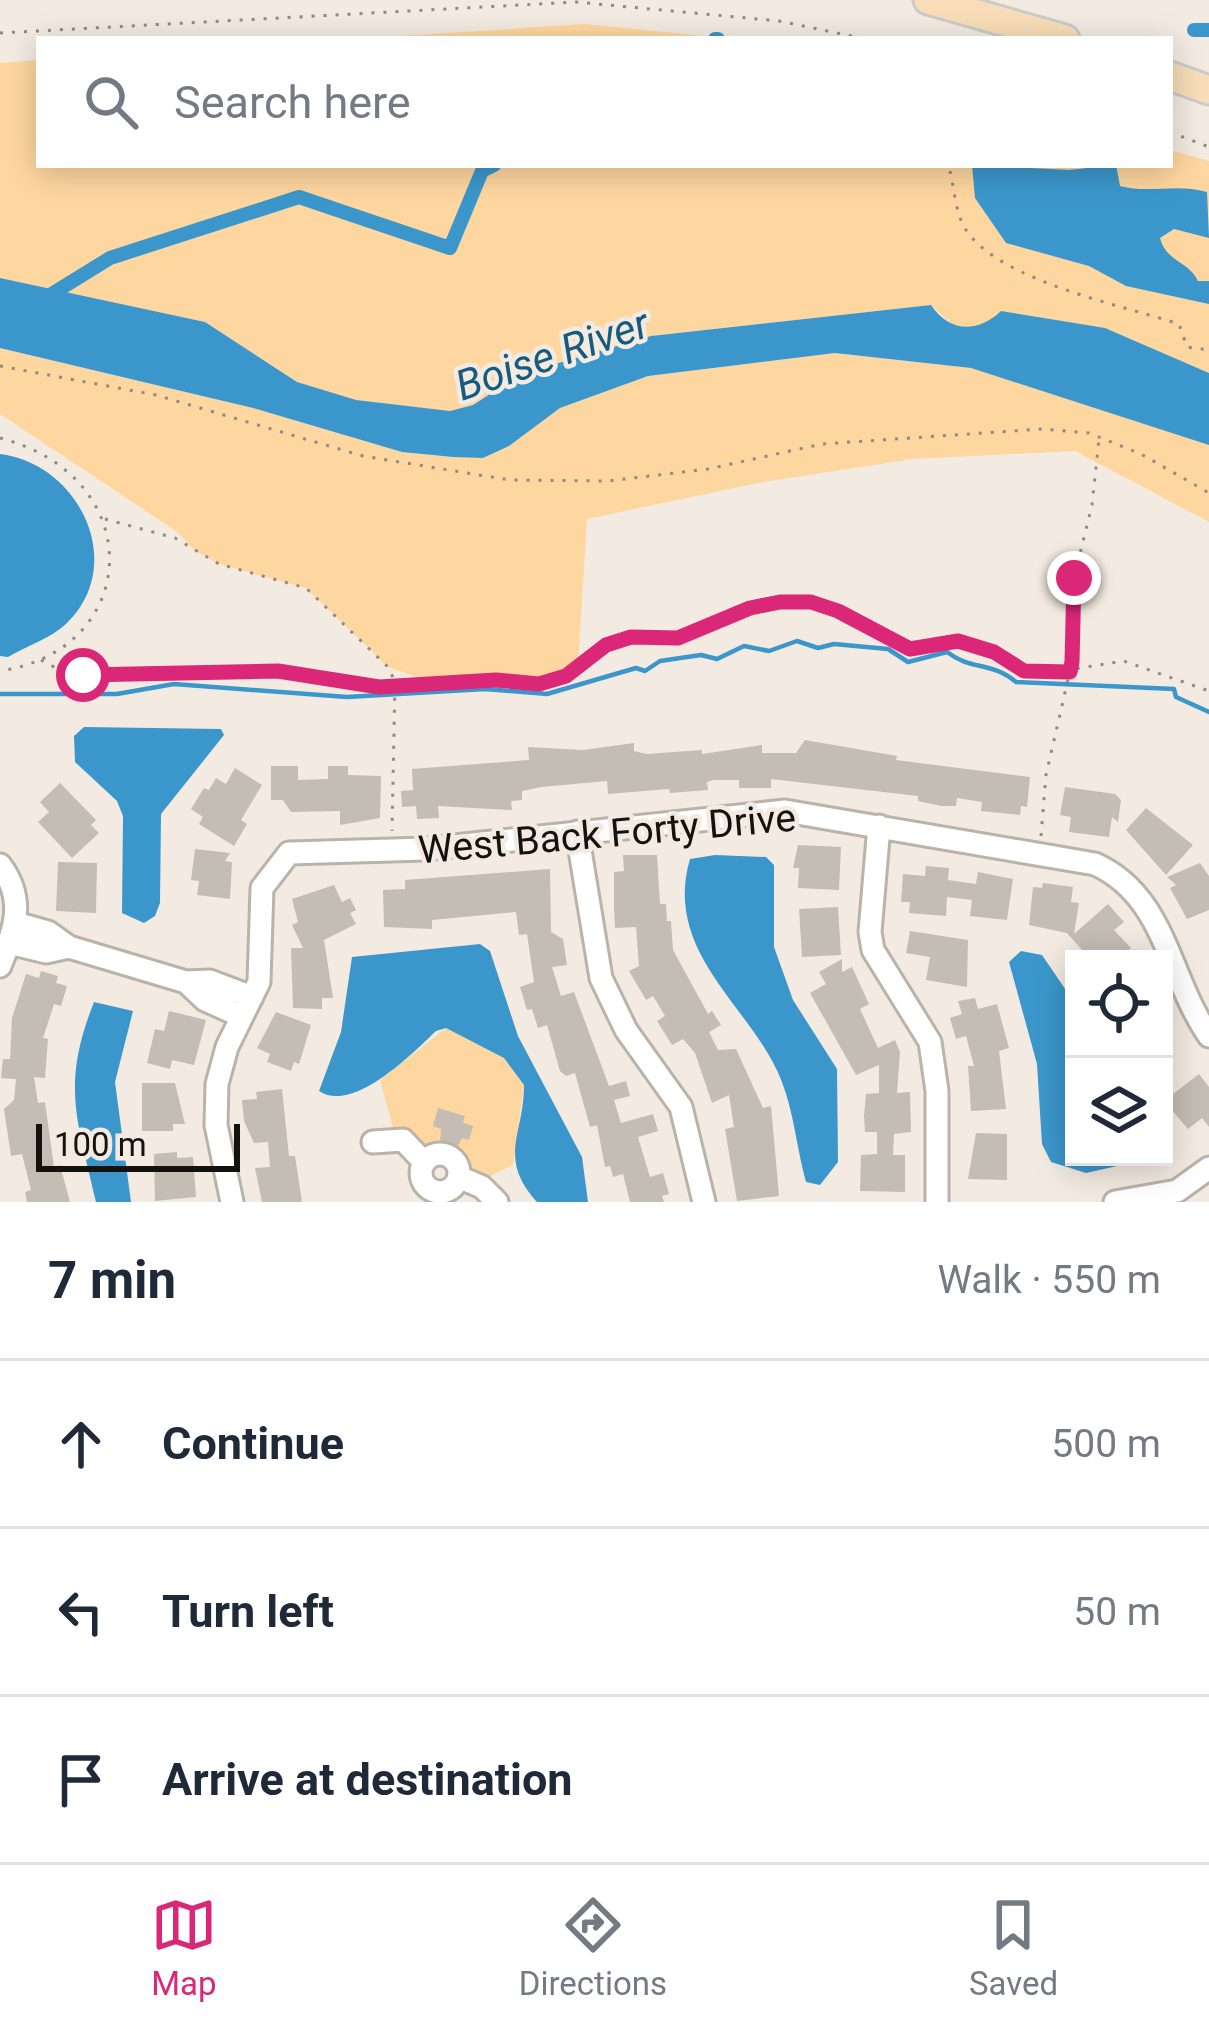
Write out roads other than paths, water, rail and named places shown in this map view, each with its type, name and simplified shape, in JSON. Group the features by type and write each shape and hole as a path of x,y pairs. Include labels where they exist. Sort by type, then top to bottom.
{"main road":[{"path":"928,0 1054,36"},
{"path":"1173,77 1209,90"}],"street":[{"name":"West Back Forty Drive","path":"247,1006 260,982 262,888 280,859 303,851 392,852 785,812 1095,864 1138,891 1209,1036"},
{"path":"879,826 870,932 873,950 930,1042 938,1091 937,1202"},
{"path":"577,832 601,978 626,1030 681,1107 704,1202"},
{"path":"0,865 16,897 13,933 0,966"},
{"path":"13,933 49,932 69,947 186,982 210,981 247,1006 218,1084 216,1125 232,1202"},
{"path":"373,1142 403,1140 424,1162 434,1154 448,1155 457,1164 459,1177 497,1202"},
{"path":"1115,1202 1178,1191 1209,1168"}],"water":[{"path":"972,168 1117,168 1120,186 1207,192 1209,238 1174,229 1160,238 1167,252 1198,281 1209,281 1209,304 1126,286 1089,266 1006,243 975,198"},
{"path":"0,278 205,322 297,382 356,400 450,411 473,405 521,374 651,336 931,305 947,321 964,327 983,323 1001,311 1105,328 1209,373 1209,445 971,368 835,353 648,376 560,408 509,446 483,458 402,452 253,408 0,348"},
{"path":"0,454 53,476 86,521 93,547 93,574 84,600 66,624 8,657 0,656"},
{"path":"84,727 221,729 224,735 161,814 160,903 155,916 144,923 122,913 123,816 117,801 75,762 74,736"},
{"path":"766,857 774,865 774,947 793,1000 837,1069 838,1162 820,1185 806,1182 786,1094 769,1055 699,952 689,924 685,893 690,859"},
{"path":"480,944 490,951 518,1036 582,1157 588,1202 537,1202 515,1159 524,1085 504,1058 446,1028 365,1088 333,1096 319,1091 341,1032 352,957"},
{"path":"1021,951 1042,955 1065,989 1065,1166 1117,1166 1086,1173 1051,1162 1042,1144 1037,1064 1009,962"},
{"path":"94,1002 133,1011 115,1082 131,1202 96,1202 78,1124 78,1057"}],"waterway":[{"path":"1194,30 1209,30"},
{"path":"42,300 110,258 299,197 450,248 482,171 488,168"},
{"path":"0,694 117,694 174,684 347,697 485,689 547,694 636,668 645,671 660,661 701,655 717,659 744,646 769,651 797,641 818,648 834,644 888,649 908,662 947,652 1016,682 1174,689 1176,697 1209,712"}],"water label":[{"name":"Boise River","path":"552,354"}]}
